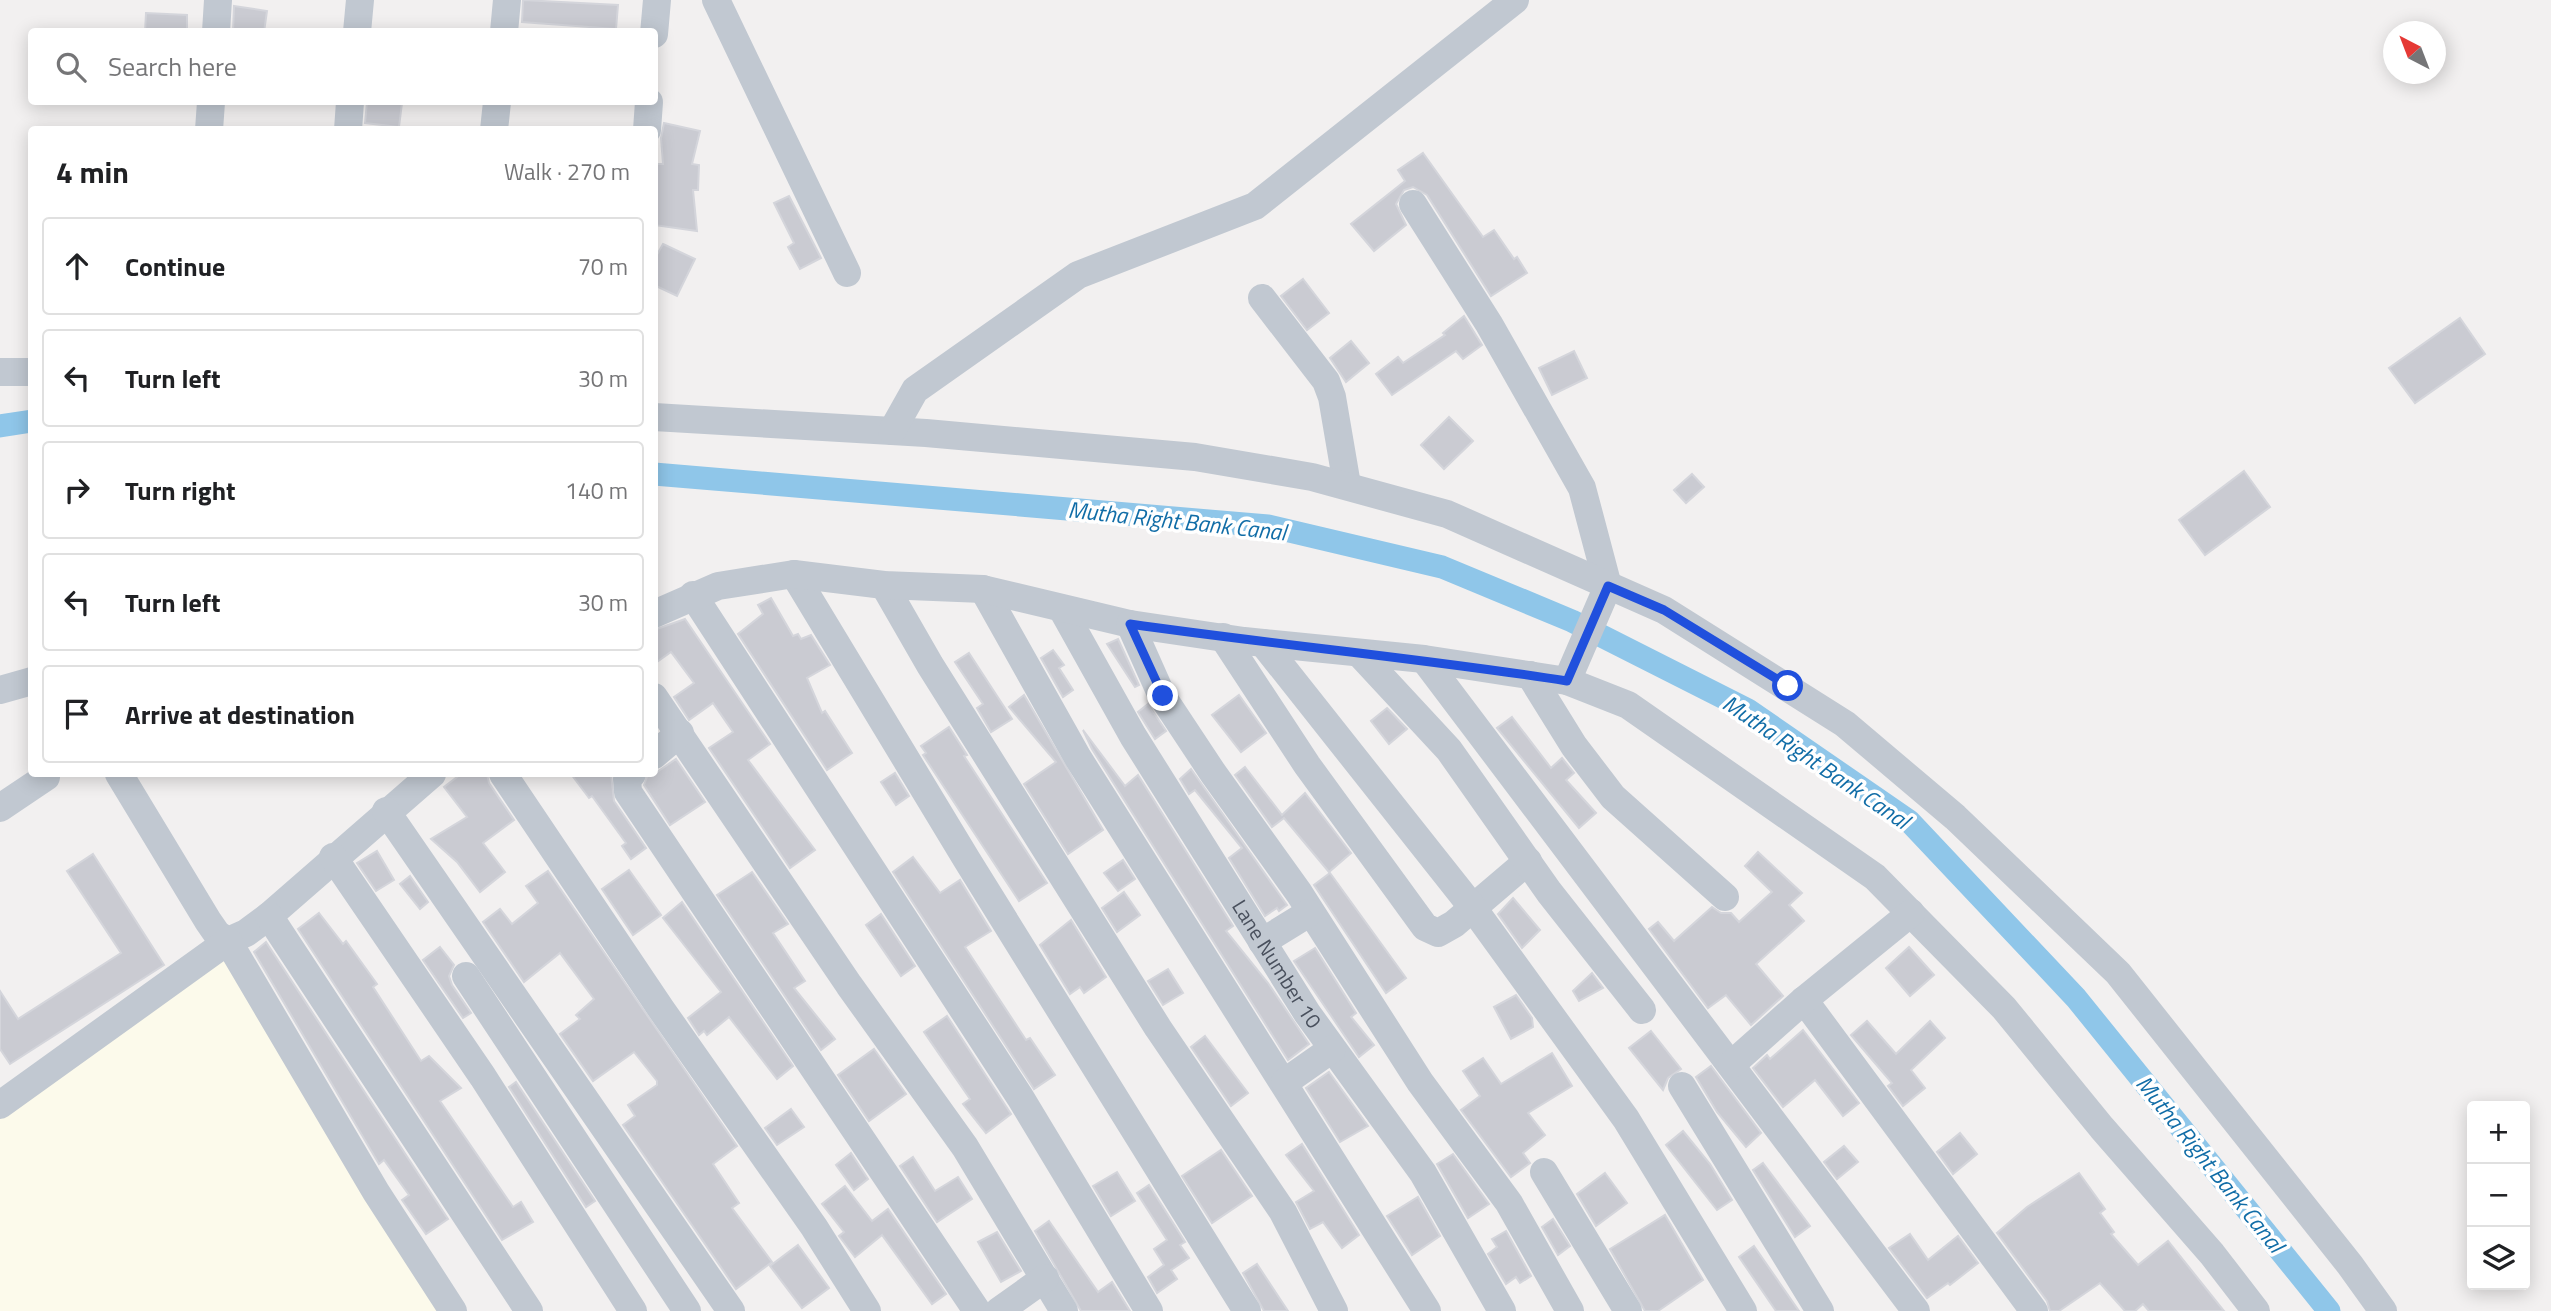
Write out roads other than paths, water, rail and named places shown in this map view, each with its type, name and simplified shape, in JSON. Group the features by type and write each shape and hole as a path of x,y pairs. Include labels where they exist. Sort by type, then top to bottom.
{"street":[{"path":"216,28 218,0"},
{"path":"357,28 360,0"},
{"path":"504,28 507,0"},
{"path":"655,28 657,0"},
{"path":"716,0 847,273"},
{"path":"892,431 915,390 1077,275 1255,206 1515,0"},
{"path":"209,126 211,105"},
{"path":"348,126 350,105"},
{"path":"494,126 496,105"},
{"path":"647,126 649,105"},
{"path":"1413,204 1489,324 1582,488 1604,596 1572,670"},
{"path":"1262,299 1326,381 1332,397 1347,485"},
{"path":"0,372 28,372"},
{"path":"658,416 892,431 1195,457 1347,485 1447,514 1604,596 1664,610 1845,724 1955,817 2118,973 2383,1311"},
{"path":"794,574 967,860 1247,1311"},
{"path":"658,612 718,586 794,574 884,585 983,589 1130,624 1263,643 1424,659 1530,675 1572,670 1715,763 1875,877 2004,1008 2102,1128 2212,1254 2256,1311"},
{"path":"884,585 930,665 1158,1028 1283,1212 1334,1311"},
{"path":"983,589 1078,758 1285,1082 1427,1311"},
{"path":"693,595 1020,1097 1149,1311"},
{"name":"Lane Number 10","path":"1062,609 1133,736 1262,942 1332,1049 1404,1144 1502,1311"},
{"path":"1130,624 1163,696 1213,774 1257,830 1420,1082 1509,1203 1570,1311"},
{"path":"1223,637 1307,765 1425,927 1438,933 1473,908 1528,861"},
{"path":"1263,643 1473,908 1642,1143 1743,1311"},
{"path":"1359,653 1450,750 1528,861 1642,1010"},
{"path":"1424,659 1916,1311"},
{"path":"1530,675 1574,746 1614,797 1725,897"},
{"path":"0,690 28,682"},
{"path":"658,702 849,985 965,1147 1064,1311"},
{"path":"658,752 680,733"},
{"path":"0,808 46,777"},
{"path":"120,777 217,934 228,941 376,1192 453,1311"},
{"path":"0,1105 228,941 246,933 269,916 333,857 428,777"},
{"path":"505,777 661,1009 814,1227 867,1311"},
{"path":"629,777 628,792 977,1311"},
{"path":"386,811 731,1311"},
{"path":"333,857 483,1077 633,1311"},
{"path":"1262,942 1310,913"},
{"path":"1732,1064 1804,1000 1911,913"},
{"path":"269,916 529,1311"},
{"path":"466,976 687,1311"},
{"path":"1804,1000 2034,1311"},
{"path":"1285,1082 1332,1049"},
{"path":"1682,1086 1820,1311"},
{"path":"1544,1172 1628,1311"},
{"path":"999,1311 1045,1278"}],"waterway":[{"name":"Mutha Right Bank Canal","path":"0,426 28,422"},
{"name":"Mutha Right Bank Canal","path":"658,474 1268,526 1442,567 1572,621 1748,710 1909,821 2076,998 2329,1311"}]}
